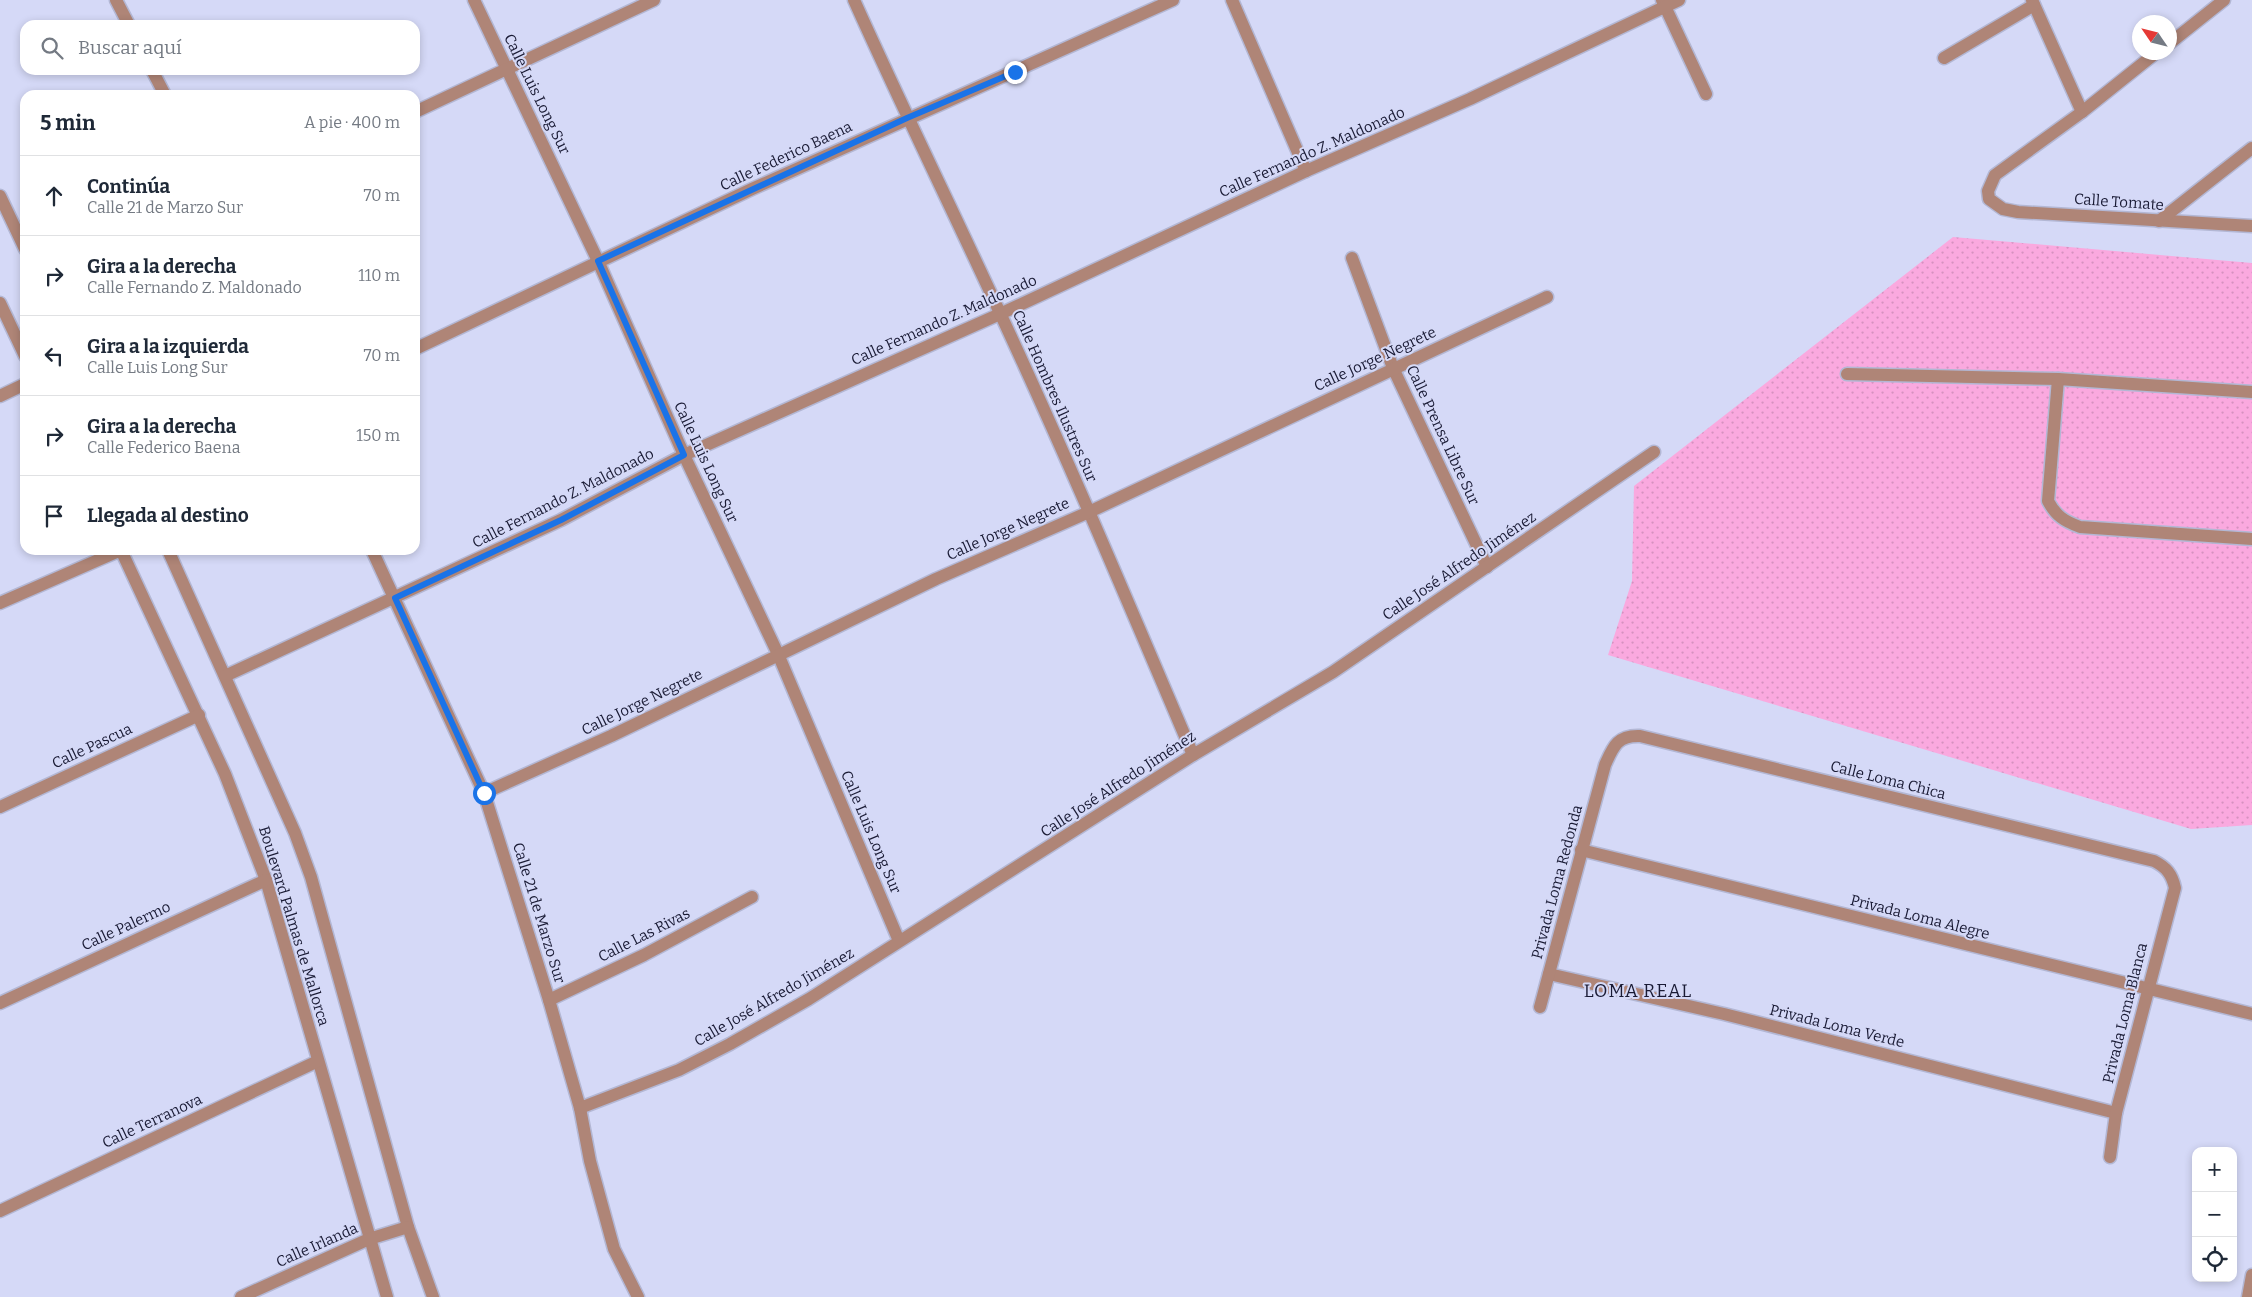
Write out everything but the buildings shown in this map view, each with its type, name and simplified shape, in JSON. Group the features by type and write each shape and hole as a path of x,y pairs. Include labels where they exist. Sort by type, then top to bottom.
{"street":[{"name":"Calle Luis Long Sur","path":"474,0 598,261 684,455 778,654 899,941"},
{"path":"420,110 654,0"},
{"name":"Calle Hombres Ilustres Sur","path":"854,0 907,118 1000,314 1089,512 1193,756"},
{"name":"Calle Federico Baena","path":"420,347 598,261 907,118 1015,72 1173,0"},
{"path":"1232,0 1306,171"},
{"name":"Calle Fernando Z. Maldonado","path":"225,676 561,520 684,455 1000,314 1306,171 1470,100 1663,4 1679,0"},
{"path":"2177,37 2224,0"},
{"path":"120,1 127,20"},
{"path":"1944,58 2033,2 2082,112 2147,60"},
{"path":"1663,4 1706,94"},
{"path":"155,75 162,90"},
{"name":"Calle Tomate","path":"2082,112 1995,175 1988,191 1989,199 1994,205 2018,212 2252,226"},
{"path":"2159,221 2252,148"},
{"path":"0,196 20,238"},
{"name":"Calle Prensa Libre Sur","path":"1352,258 1393,368 1487,567"},
{"name":"Calle Jorge Negrete","path":"484,793 611,736 936,579 1089,512 1547,297"},
{"path":"0,304 20,346"},
{"path":"1847,374 2058,379 2252,392"},
{"path":"2058,379 2048,501 2054,513 2064,521 2080,527 2252,539"},
{"path":"0,396 20,386"},
{"name":"Calle José Alfredo Jiménez","path":"580,1108 670,1073 730,1044 809,999 1193,756 1333,672 1654,452"},
{"path":"0,603 110,555"},
{"name":"Boulevard Palmas de Mallorca","path":"123,555 199,714 246,824 266,880 387,1297"},
{"name":"Boulevard Palmas de Mallorca","path":"170,555 295,833 312,877 408,1227 433,1297"},
{"name":"Calle 21 de Marzo Sur","path":"374,555 484,793 549,1000 580,1108 590,1161 614,1250 638,1297"},
{"name":"Calle Pascua","path":"0,806 199,714"},
{"name":"Calle Loma Chica","path":"1605,765 1620,740 1628,735 1640,736 2154,861 2164,866 2173,878"},
{"name":"Privada Loma Redonda","path":"1540,1007 1605,765"},
{"name":"Privada Loma Alegre","path":"1581,850 2147,990 2252,1014"},
{"name":"Privada Loma Blanca","path":"2110,1157 2116,1113 2175,888 2173,878"},
{"name":"Calle Palermo","path":"0,1003 266,880"},
{"name":"Calle Las Rivas","path":"549,1000 644,955 752,897"},
{"name":"Privada Loma Verde","path":"1549,974 1724,1014 2116,1113"},
{"name":"Calle Terranova","path":"0,1211 318,1061"},
{"name":"Calle Irlanda","path":"241,1297 369,1239 408,1227"},
{"path":"2248,1297 2252,1275"}],"shaded area":[{"path":"1953,237 2252,263 2252,825 2191,829 1608,655 1632,581 1634,486"}],"district":[{"name":"LOMA REAL","path":"1638,991"}],"route":[{"path":"484,793 395,598 561,520 684,455 598,261 907,118 1015,72"}]}
